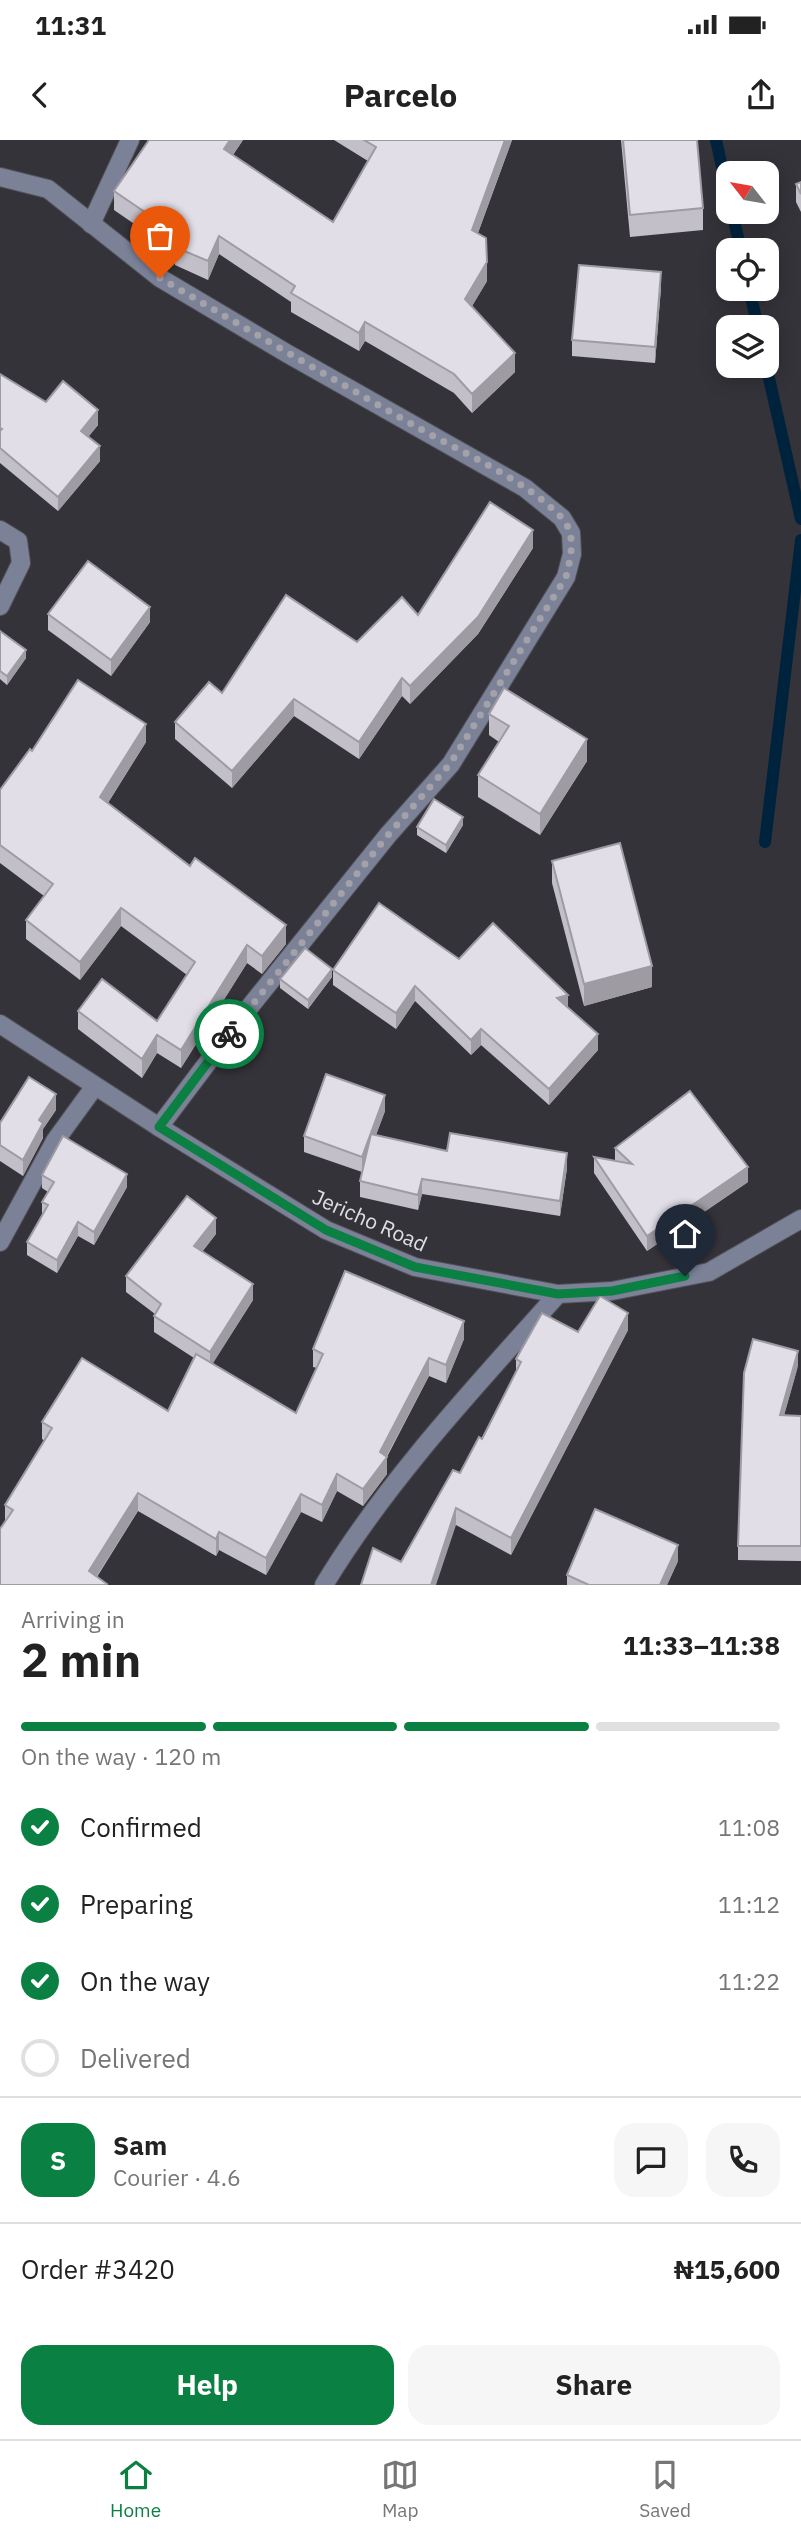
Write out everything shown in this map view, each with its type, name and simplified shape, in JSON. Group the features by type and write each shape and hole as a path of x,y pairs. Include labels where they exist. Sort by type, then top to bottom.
{"street":[{"path":"91,224 130,140"},
{"path":"0,177 48,189 68,202 91,224 160,278 525,488 562,518 571,533 572,554 566,577 450,764 388,835 256,998 159,1127"},
{"path":"0,530 18,541 21,563 0,606"},
{"name":"Jericho Road","path":"0,1024 159,1127 326,1230 415,1267 558,1294 612,1291 709,1272 801,1219"},
{"path":"0,1242 55,1141 95,1086"},
{"path":"324,1585 341,1558 414,1462 558,1294"}],"building":[{"path":"149,140 230,140 224,149 333,222 376,147 364,140 505,140 472,230 486,238 487,262 465,299 515,353 472,394 454,374 365,322 359,333 291,293 295,286 219,236 208,261 175,247 180,236 114,191"},
{"path":"623,140 697,140 703,208 630,215"},
{"path":"579,265 661,272 655,347 572,340"},
{"path":"0,374 46,402 63,381 98,410 81,431 100,446 58,497 0,448"},
{"path":"490,502 533,530 478,617 410,686 402,678 359,742 294,699 232,771 175,722 209,682 222,693 286,595 357,642 402,597 418,615"},
{"path":"88,561 150,607 111,660 48,614"},
{"path":"0,631 26,650 7,676 0,671"},
{"path":"78,680 146,724 100,797 190,866 195,858 286,925 262,956 247,945 181,1050 157,1035 142,1059 78,1011 102,979 157,1021 195,962 121,908 80,962 26,920 53,884 0,845 0,790 30,749 32,751"},
{"path":"504,688 587,739 540,814 478,775 509,726 489,714"},
{"path":"434,799 463,817 446,845 417,827"},
{"path":"620,843 652,966 584,984 552,861"},
{"path":"379,903 459,959 493,923 568,995 557,998 598,1034 549,1089 481,1029 471,1040 415,986 396,1013 333,970"},
{"path":"305,948 332,969 308,1000 280,979"},
{"path":"326,1074 385,1095 362,1157 304,1136"},
{"path":"29,1077 56,1094 39,1120 43,1123 23,1160 0,1145 0,1123"},
{"path":"690,1091 748,1167 647,1236 594,1157 632,1164 615,1148"},
{"path":"450,1133 567,1153 560,1201 422,1179 418,1195 360,1181 371,1134 447,1151"},
{"path":"63,1136 127,1174 94,1232 78,1222 57,1260 27,1242 48,1205 42,1202 54,1182 42,1175"},
{"path":"187,1196 216,1218 194,1246 253,1284 210,1352 154,1316 161,1304 126,1276"},
{"path":"345,1271 464,1321 446,1365 429,1358 380,1452 387,1457 363,1489 337,1474 322,1505 301,1494 266,1558 219,1532 216,1539 138,1493 89,1571 106,1585 0,1585 0,1529 13,1510 5,1505 52,1428 42,1422 82,1358 168,1411 196,1354 296,1413 323,1354 313,1349"},
{"path":"600,1296 628,1313 511,1538 456,1508 431,1585 361,1585 373,1548 401,1562 453,1470 460,1473 479,1437 482,1439 521,1362 516,1359 542,1313 578,1332"},
{"path":"753,1339 798,1351 780,1415 801,1416 801,1546 738,1546 744,1373"},
{"path":"595,1509 678,1545 660,1585 589,1585 567,1575"}],"waterway":[{"path":"716,140 721,161"},
{"path":"735,224 738,238"},
{"path":"752,301 755,315"},
{"path":"769,378 801,519"},
{"path":"765,842 801,540"}],"way so far":[{"path":"160,278 525,488 562,518 571,533 572,554 566,577 450,764 388,835 229,1034"}],"route":[{"path":"229,1034 159,1127 326,1230 415,1267 558,1294 612,1291 685,1276"}]}
